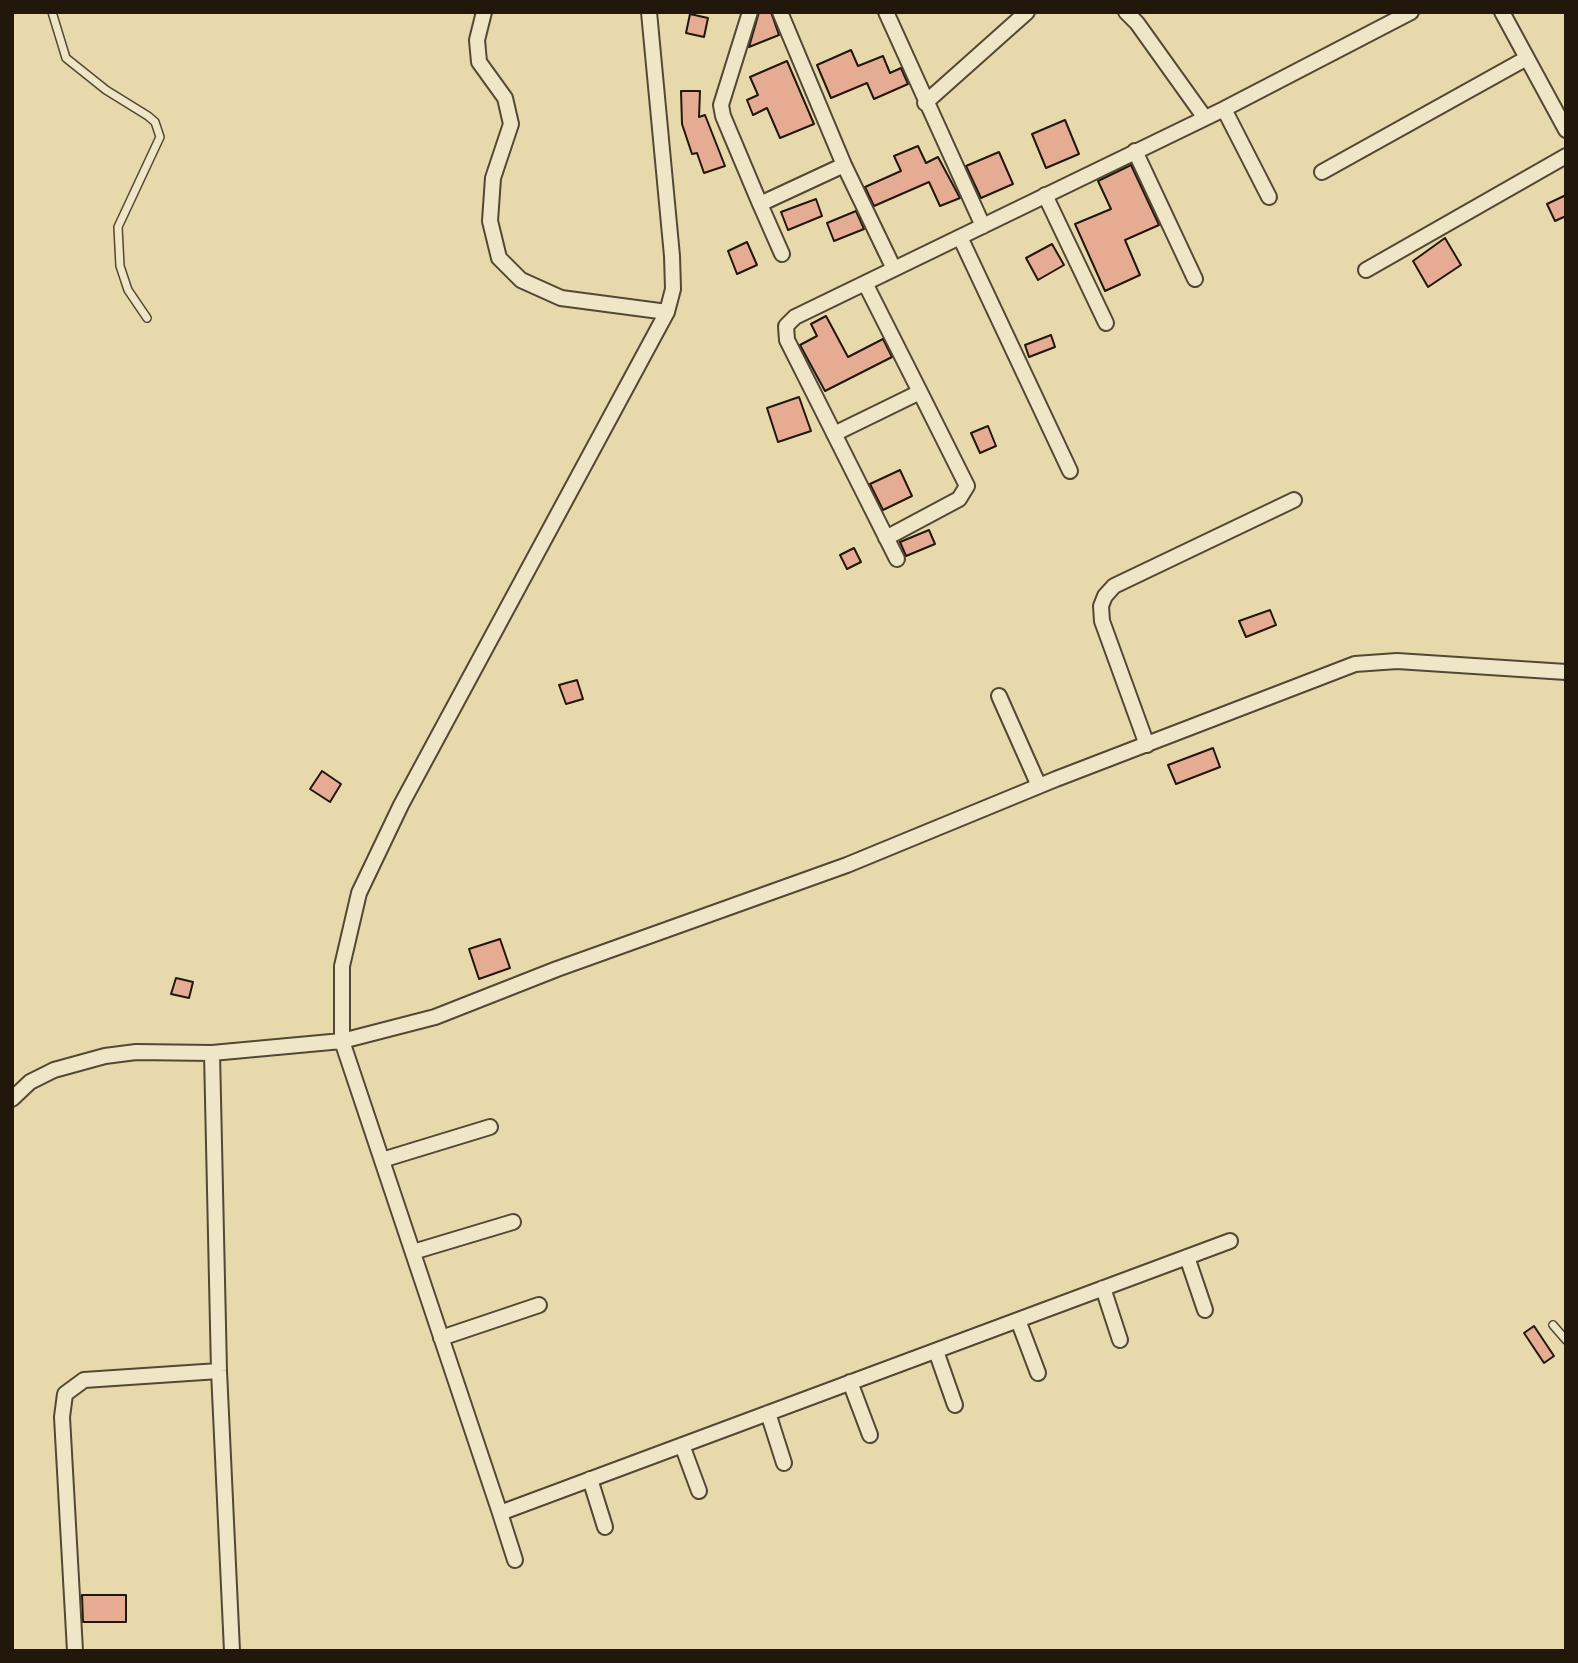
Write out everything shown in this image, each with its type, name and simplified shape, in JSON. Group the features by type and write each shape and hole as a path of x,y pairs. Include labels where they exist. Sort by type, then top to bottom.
{"street":[{"path":"484,12 477,40 479,62 505,98 511,124 493,178 490,221 499,258 521,280 561,298 667,312"},
{"path":"514,1560 342,1041 342,966 359,892 401,805 667,312 673,289 672,256 649,12"},
{"path":"750,12 721,105 723,116 782,254"},
{"path":"780,12 844,165 894,269"},
{"path":"886,12 983,226"},
{"path":"925,103 1027,12"},
{"path":"1126,12 1139,18 1205,118"},
{"path":"897,559 787,340 786,326 795,317 1224,109 1411,12"},
{"path":"1502,12 1566,130"},
{"path":"1322,172 1527,58"},
{"path":"1224,109 1269,197"},
{"path":"1135,151 1195,279"},
{"path":"1366,270 1566,156"},
{"path":"760,204 844,165"},
{"path":"1045,195 1106,323"},
{"path":"960,237 1070,471"},
{"path":"865,283 967,485 960,499 886,538"},
{"path":"834,434 920,392"},
{"path":"1147,745 1102,621 1101,606 1105,596 1114,586 1294,500"},
{"path":"12,1099 30,1082 54,1070 81,1062 136,1052 212,1053 342,1041 435,1017 556,969 847,864 1039,786 1355,664 1397,662 1566,672"},
{"path":"999,696 1039,786"},
{"path":"212,1053 219,1371 232,1651"},
{"path":"382,1160 490,1128"},
{"path":"413,1252 513,1222"},
{"path":"500,1513 1230,1241"},
{"path":"1187,1257 1205,1310"},
{"path":"1103,1288 1120,1340"},
{"path":"441,1338 538,1305"},
{"path":"1018,1320 1038,1373"},
{"path":"936,1351 955,1405"},
{"path":"75,1651 62,1417 65,1395 84,1380 219,1371"},
{"path":"850,1382 870,1435"},
{"path":"768,1413 784,1463"},
{"path":"682,1445 699,1491"},
{"path":"590,1479 605,1527"}],"lane":[{"path":"52,12 66,58 106,90 148,116 155,122 160,137 118,226 120,266 128,289 147,318"},
{"path":"1553,1325 1566,1340"}],"building":[{"path":"759,12 771,12 779,35 749,47"},
{"path":"690,14 708,18 704,37 686,33"},
{"path":"851,50 858,66 883,56 890,73 901,68 908,84 874,99 867,83 831,98 817,65"},
{"path":"787,61 814,124 780,138 767,108 753,115 747,100 758,95 750,77"},
{"path":"681,91 700,91 699,117 705,115 725,166 704,173 697,153 692,154 682,124"},
{"path":"1065,120 1079,154 1046,168 1032,134"},
{"path":"918,146 926,163 938,157 960,198 940,206 929,182 874,206 865,187 901,171 894,156"},
{"path":"999,152 1013,184 981,198 966,166"},
{"path":"1131,165 1159,225 1125,240 1140,275 1105,291 1075,224 1111,209 1098,181"},
{"path":"1566,195 1566,216 1555,221 1547,204"},
{"path":"816,199 822,216 788,230 781,212"},
{"path":"856,211 864,229 834,241 827,223"},
{"path":"1445,238 1461,265 1428,287 1413,261"},
{"path":"747,242 757,265 737,274 728,251"},
{"path":"1052,244 1064,265 1038,280 1026,258"},
{"path":"826,316 848,357 883,339 892,357 825,391 800,345 817,336 811,324"},
{"path":"1051,335 1055,347 1029,357 1025,345"},
{"path":"799,397 811,431 778,442 767,408"},
{"path":"988,426 996,446 980,453 971,433"},
{"path":"900,470 912,496 883,510 870,484"},
{"path":"929,530 935,544 906,556 900,542"},
{"path":"854,548 861,562 847,569 840,555"},
{"path":"1270,610 1276,625 1246,637 1239,621"},
{"path":"577,680 583,699 566,704 559,685"},
{"path":"1213,748 1220,767 1176,784 1168,765"},
{"path":"322,771 341,784 330,802 310,789"},
{"path":"500,939 510,968 479,979 469,949"},
{"path":"176,978 193,982 189,998 171,994"},
{"path":"1534,1326 1554,1356 1544,1363 1524,1333"},
{"path":"82,1595 126,1595 126,1622 83,1622"}]}
